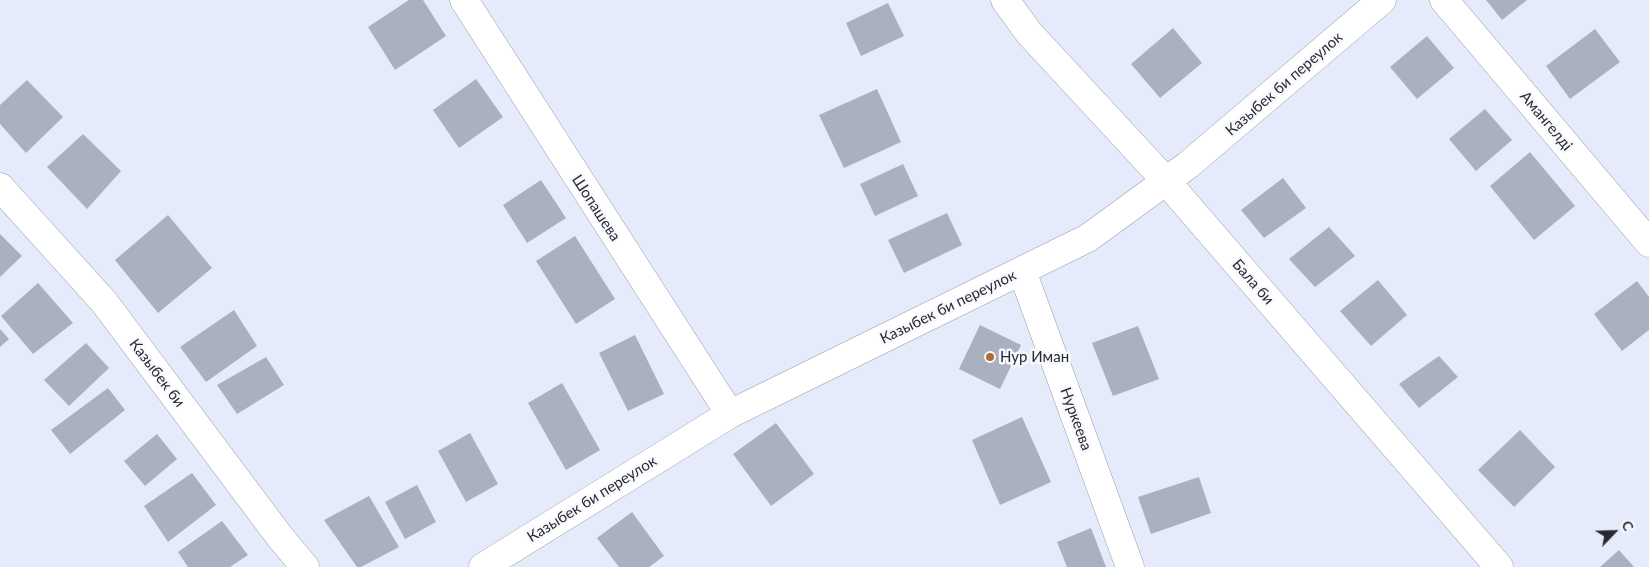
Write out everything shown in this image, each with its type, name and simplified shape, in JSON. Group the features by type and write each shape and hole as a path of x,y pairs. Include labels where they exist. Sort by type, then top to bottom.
{"street":[{"name":"Шопашева","path":"464,0 730,414"},
{"name":"Бала би","path":"1005,0 1029,33 1166,182 1499,567"},
{"name":"Казыбек би переулок","path":"483,567 730,414 1088,238 1188,165 1382,0"},
{"name":"Амангелді","path":"1444,0 1649,243"},
{"name":"Казыбек би","path":"0,187 104,302 280,537 305,567"},
{"name":"Нуркеева","path":"1022,271 1130,567"}],"building":[{"path":"409,0 423,0 446,36 395,70 368,27"},
{"path":"1486,0 1527,0 1502,20"},
{"path":"888,3 904,36 861,56 846,23"},
{"path":"1173,28 1202,63 1160,98 1131,64"},
{"path":"1595,29 1620,62 1570,99 1546,66"},
{"path":"1427,36 1454,68 1417,99 1390,67"},
{"path":"476,79 503,117 459,148 433,110"},
{"path":"27,80 63,117 26,153 0,124 0,105"},
{"path":"877,89 901,142 844,168 819,115"},
{"path":"1485,109 1512,140 1476,171 1449,139"},
{"path":"83,134 121,171 87,209 47,167"},
{"path":"1530,152 1575,206 1534,240 1490,186"},
{"path":"903,164 918,196 875,216 860,184"},
{"path":"1283,178 1306,208 1264,238 1241,210"},
{"path":"541,180 566,218 527,243 503,205"},
{"path":"947,213 962,245 904,273 888,240"},
{"path":"168,215 212,268 158,313 115,260"},
{"path":"1329,227 1355,256 1315,287 1289,259"},
{"path":"0,234 22,256 0,277"},
{"path":"575,236 615,299 576,324 536,261"},
{"path":"1378,280 1407,315 1371,346 1340,311"},
{"path":"1637,281 1649,297 1649,330 1622,351 1594,314"},
{"path":"38,283 73,323 33,354 1,316"},
{"path":"234,310 257,346 206,382 180,347"},
{"name":"Нур Иман","path":"980,325 1021,345 1000,389 959,369"},
{"path":"1138,326 1159,379 1113,396 1092,343"},
{"path":"0,329 9,339 0,347"},
{"path":"635,335 664,394 628,411 599,353"},
{"path":"86,343 109,368 69,406 44,380"},
{"path":"1439,356 1458,377 1419,408 1399,384"},
{"path":"266,357 284,385 237,414 217,385"},
{"path":"562,383 600,450 566,470 528,403"},
{"path":"108,388 125,410 70,454 51,430"},
{"path":"1022,417 1051,482 1000,505 972,440"},
{"path":"776,423 814,474 771,506 733,454"},
{"path":"1520,430 1555,467 1514,507 1478,470"},
{"path":"470,433 498,484 466,502 438,451"},
{"path":"157,434 177,459 145,486 124,461"},
{"path":"192,473 216,505 168,542 144,506"},
{"path":"1199,477 1211,513 1151,534 1138,497"},
{"path":"417,485 436,522 405,539 385,502"},
{"path":"369,496 399,547 361,567 357,567 324,520"},
{"path":"632,512 664,556 649,567 619,567 597,538"},
{"path":"222,521 248,555 230,567 188,567 178,552"},
{"path":"1091,528 1106,567 1067,567 1057,542"},
{"path":"1619,550 1634,567 1600,567"}],"place":[{"name":"Нур Иман","path":"990,357"}]}
